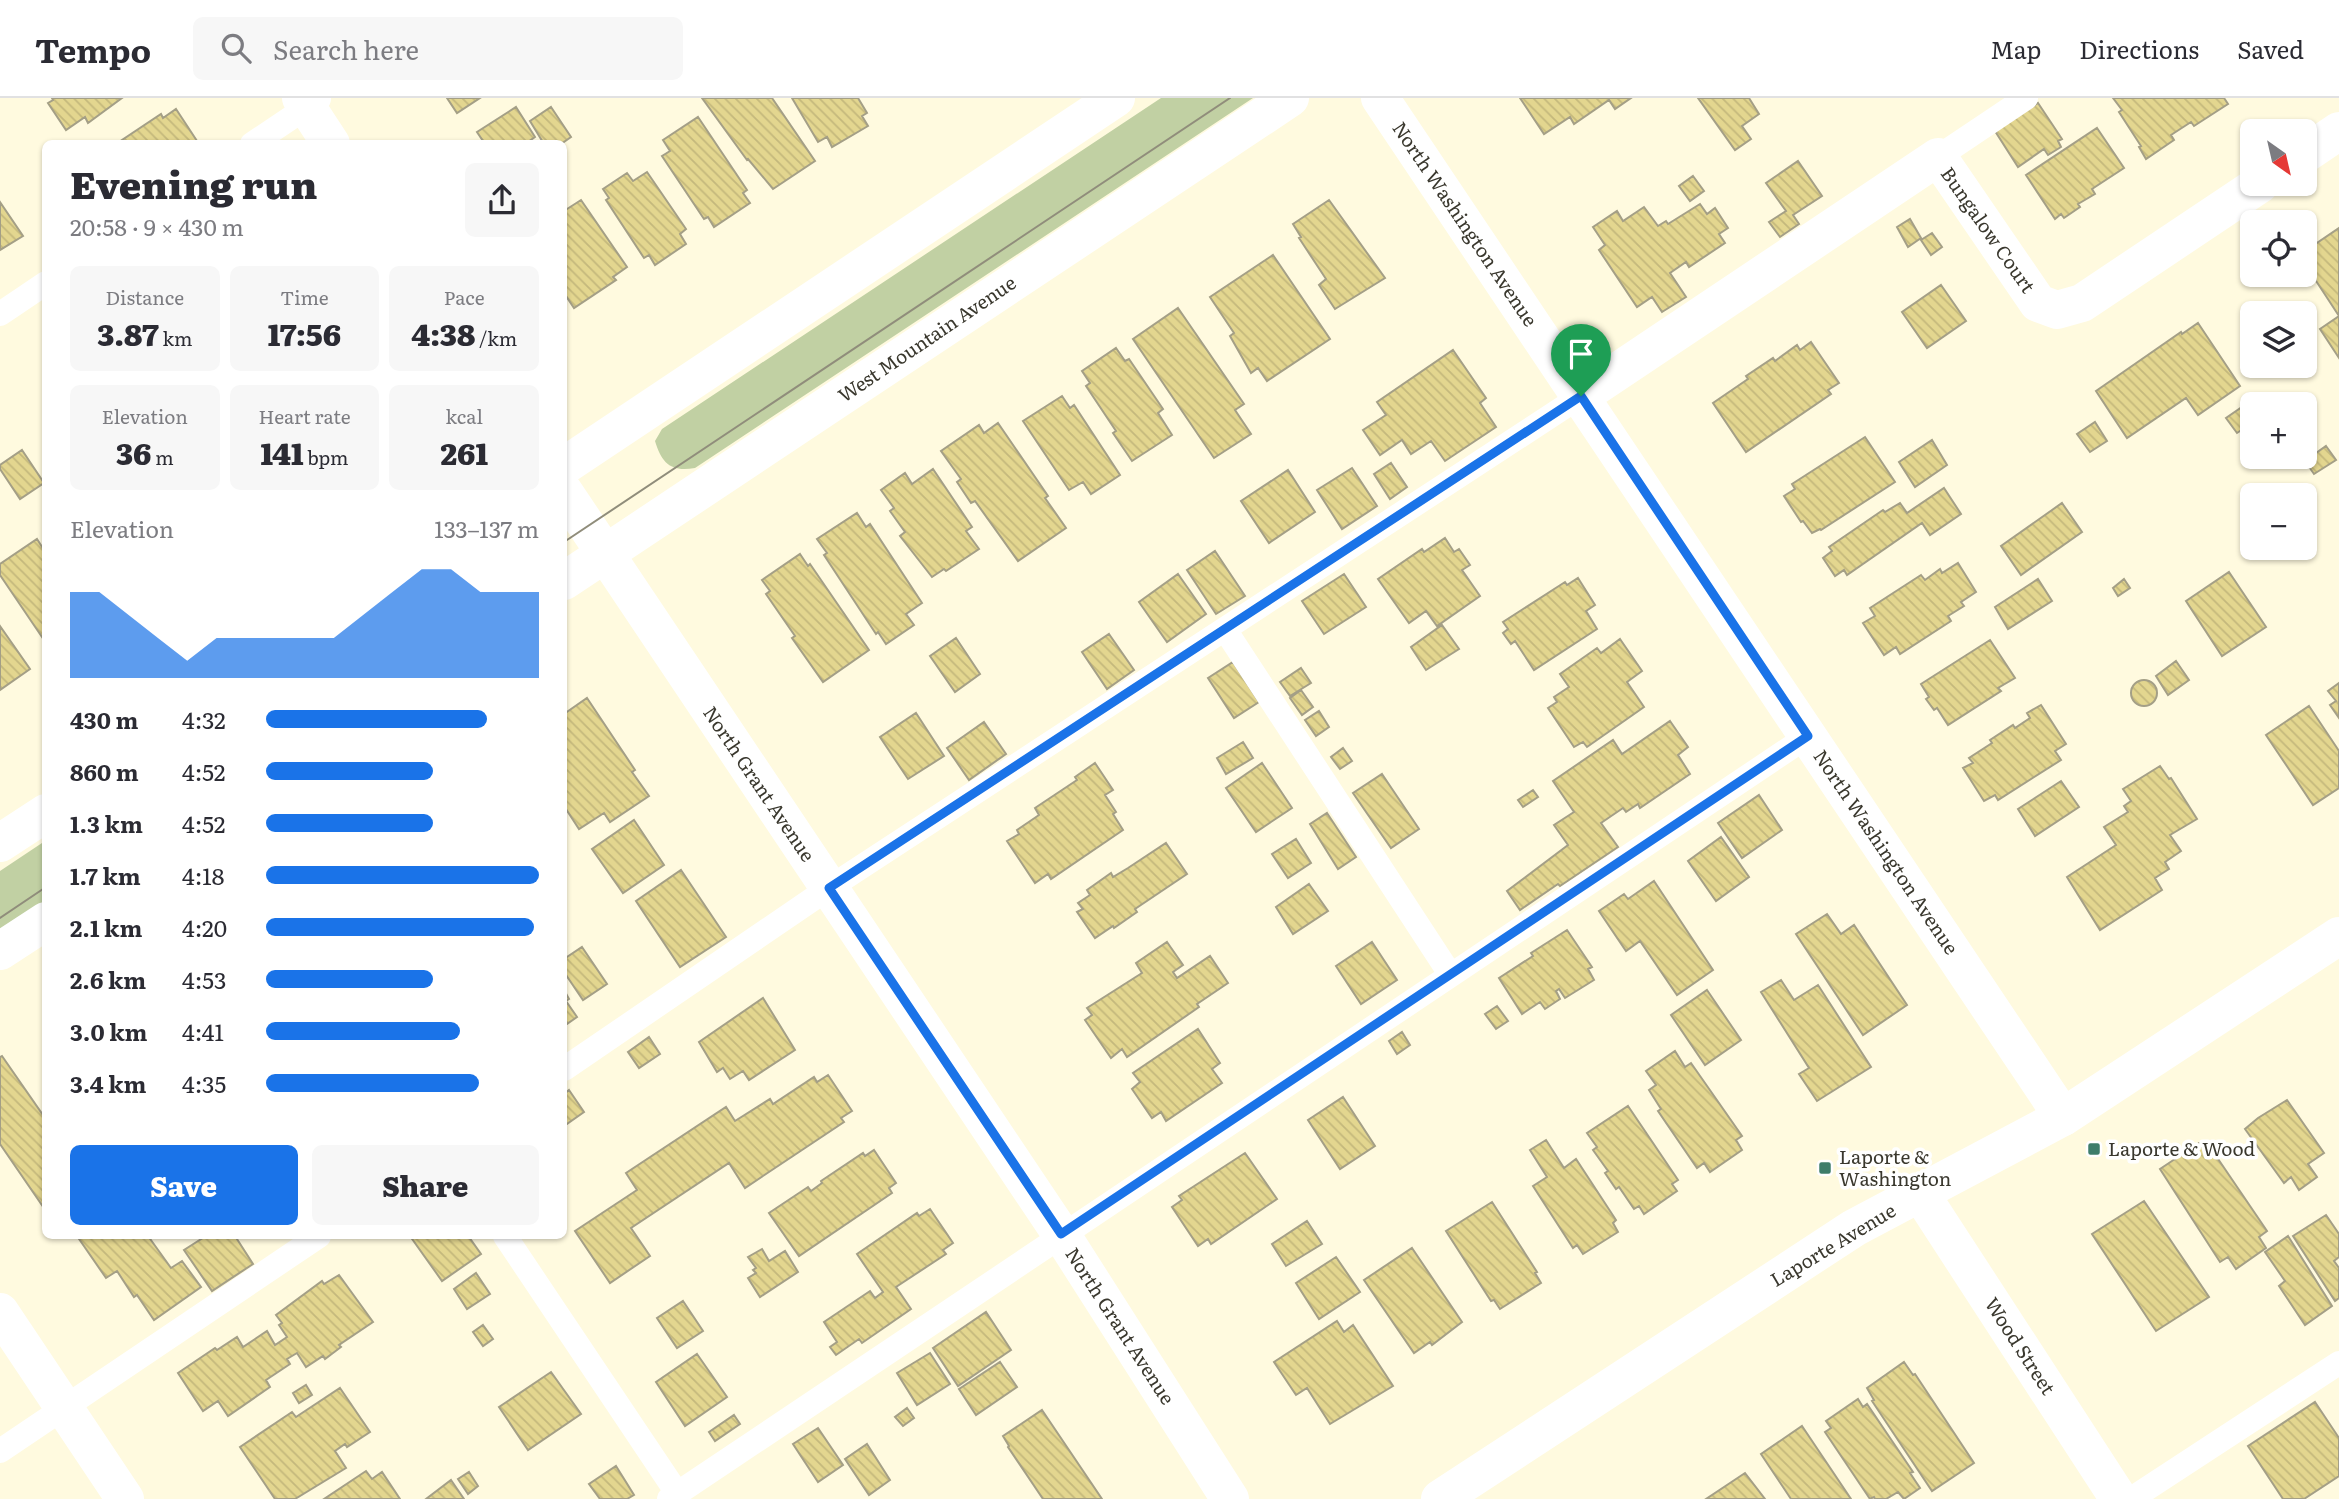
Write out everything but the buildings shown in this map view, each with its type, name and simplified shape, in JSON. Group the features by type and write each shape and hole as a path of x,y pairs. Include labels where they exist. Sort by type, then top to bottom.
{"street":[{"path":"567,464 1116,98"},
{"name":"West Mountain Avenue","path":"567,579 1290,98"},
{"name":"North Washington Avenue","path":"1380,98 2063,1117"},
{"path":"309,101 329,140"},
{"path":"2317,146 2339,131"},
{"name":"Bungalow Court","path":"1581,396 1938,157 2038,303 2057,310 2082,303 2242,196"},
{"name":"North Grant Avenue","path":"567,496 1061,1234 1230,1499"},
{"path":"0,843 42,816"},
{"path":"0,951 42,924"},
{"name":"Laporte Avenue","path":"1440,1499 1854,1228 2063,1117 2339,936"},
{"name":"Wood Street","path":"1920,1193 2119,1499"},
{"path":"0,1312 125,1499"}],"lane":[{"path":"1938,157 2026,98"},
{"path":"257,140 309,101"},
{"path":"0,314 42,286"},
{"path":"567,1067 829,888 1226,631 1581,396"},
{"path":"1226,631 1450,974"},
{"path":"507,1239 673,1496 1808,736"},
{"path":"0,1451 315,1239"},
{"path":"2131,1499 2339,1363"}],"green space":[{"path":"1161,98 1253,98 695,468 680,469 664,461 655,441 662,429"},
{"path":"42,843 42,903 0,931 0,871"}],"tram line":[{"path":"567,540 1230,98"},
{"path":"0,918 42,890"}],"place":[{"name":"Laporte & Wood","path":"2094,1149"},
{"name":"Laporte & Washington","path":"1825,1168"}],"route":[{"path":"1581,396 1808,736 1061,1234 829,888 1226,631 1581,396"}]}
